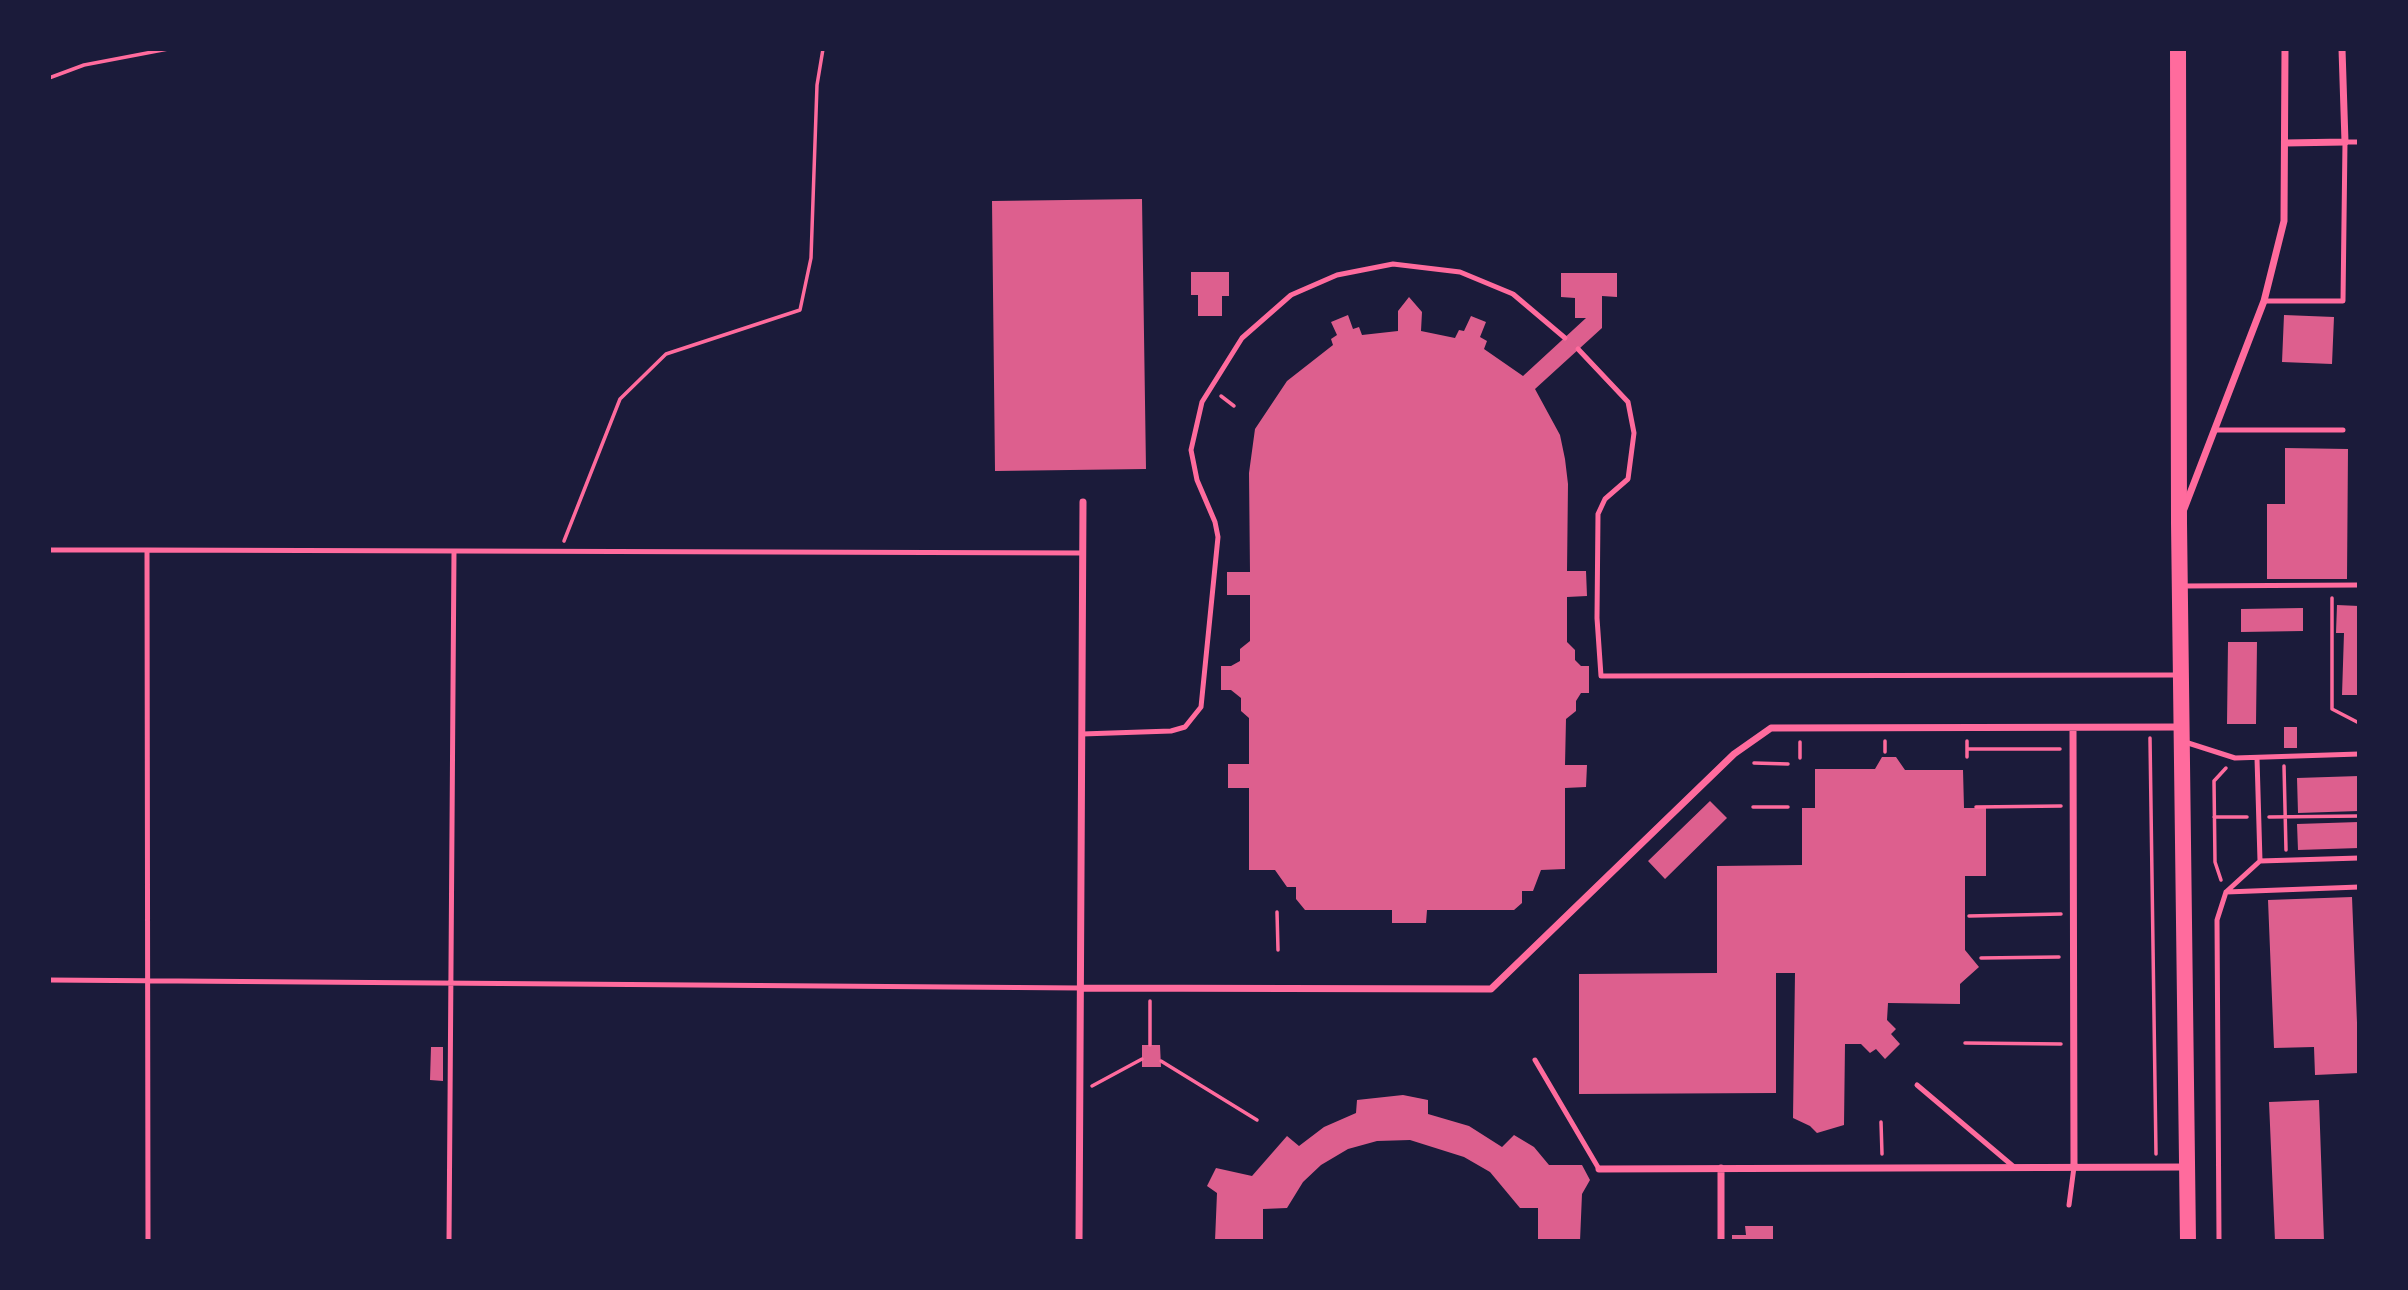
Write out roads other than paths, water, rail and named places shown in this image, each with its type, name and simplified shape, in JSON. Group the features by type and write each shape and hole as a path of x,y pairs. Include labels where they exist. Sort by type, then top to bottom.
{"main road":[{"path":"2178,49 2179,523 2188,1241"}],"street":[{"path":"2179,523 2264,301 2284,221 2285,49"},
{"path":"2285,143 2345,142 2342,49"},
{"path":"1079,1241 1083,502"},
{"path":"1080,988 1491,989 1734,754 1771,729 2150,727 2182,734"},
{"path":"2073,728 2074,1167"},
{"path":"1599,1169 2187,1167"},
{"path":"1721,1168 1721,1241"}],"lane":[{"path":"2264,301 2343,301 2345,142 2359,142"},
{"path":"1082,734 1171,731 1185,727 1201,707 1218,537 1215,522 1197,480 1191,450 1202,402 1242,338 1291,295 1337,275 1393,264 1460,272 1513,294 1565,338"},
{"path":"1578,349 1628,402 1634,433 1629,479 1605,499 1598,514 1597,618 1601,676 2181,675"},
{"path":"2214,430 2343,430"},
{"path":"49,550 1083,553"},
{"path":"147,550 148,1241"},
{"path":"449,1241 454,551"},
{"path":"2180,586 2359,585"},
{"path":"2182,734 2235,758 2359,754"},
{"path":"2257,758 2260,861"},
{"path":"2219,1241 2217,920 2226,892 2260,861 2359,858"},
{"path":"2226,892 2359,887"},
{"path":"49,980 1080,988"},
{"path":"1535,1060 1599,1169"},
{"path":"1917,1085 2014,1167"},
{"path":"2069,1205 2074,1167"}]}
